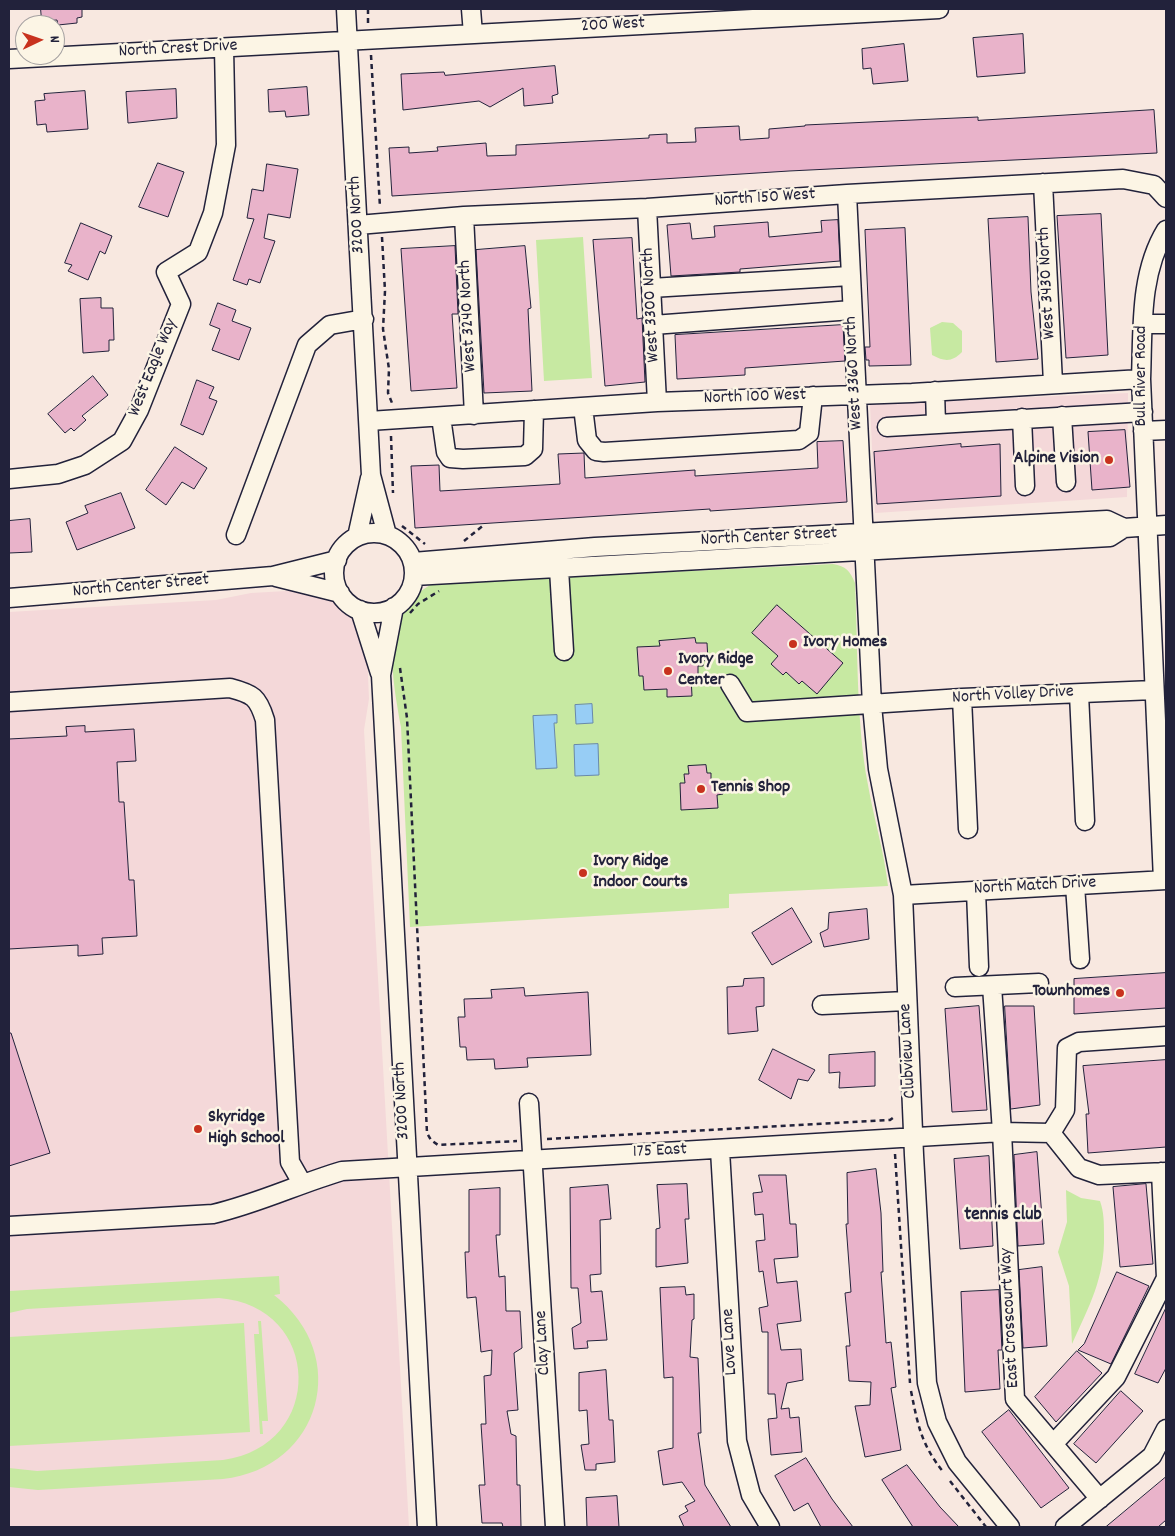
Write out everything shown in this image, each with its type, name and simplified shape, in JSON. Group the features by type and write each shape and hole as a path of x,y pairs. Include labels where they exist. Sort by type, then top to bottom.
{"street":[{"name":"3200 North","path":"346,9 371,475"},
{"path":"471,9 473,34"},
{"name":"200 West","path":"348,41 851,11 939,9"},
{"name":"North Crest Drive","path":"9,59 348,41"},
{"name":"West Eagle Way","path":"9,479 58,474 85,465 122,441 138,410 180,304 166,272 198,252 213,213 226,145 224,48"},
{"name":"North 150 West","path":"358,225 464,216 647,208 1043,182 1123,179 1154,185 1166,198"},
{"name":"West 3430 North","path":"1043,182 1053,383"},
{"name":"West 3360 North","path":"847,194 864,552"},
{"name":"West 3300 North","path":"647,208 657,402"},
{"name":"West 3240 North","path":"464,216 474,415"},
{"name":"Bull River Road","path":"1165,880 1154,690 1141,379 1145,296 1151,265 1159,242 1166,230"},
{"path":"651,288 850,276"},
{"path":"653,325 852,310"},
{"path":"236,535 307,345 330,325 364,319"},
{"path":"1143,324 1166,324"},
{"name":"North 100 West","path":"369,421 657,402 856,395 1141,379"},
{"path":"935,391 936,424"},
{"path":"583,407 587,440 596,451 604,452 799,440 809,433 813,396"},
{"path":"441,417 446,452 450,458 463,460 525,456 533,449 534,410"},
{"path":"887,427 1143,412"},
{"path":"1062,416 1066,482"},
{"path":"1022,418 1025,486"},
{"path":"1143,431 1166,430"},
{"path":"371,475 399,541 407,550 413,569 411,589 403,601 381,675"},
{"path":"356,537 371,475"},
{"name":"North Center Street","path":"413,569 595,547 1107,520 1124,528"},
{"name":"North Center Street","path":"413,569 559,568 864,552 1110,537 1124,528 1166,525"},
{"path":"394,530 370,532 356,537 343,548 336,560 333,575 340,593 351,605 360,610 377,613 399,613"},
{"name":"Clubview Lane","path":"864,552 872,705 878,769 903,895 906,1001 927,1384 937,1422 956,1462 1010,1527"},
{"path":"273,576 336,560"},
{"path":"559,568 564,651"},
{"path":"273,576 340,593"},
{"name":"North Center Street","path":"9,598 273,576"},
{"path":"360,610 381,675"},
{"name":"3200 North","path":"381,675 406,1166 427,1527"},
{"name":"North Volley Drive","path":"730,684 746,712 962,698 1154,690"},
{"path":"9,702 230,688 250,694 260,704 265,720 290,1162 302,1183"},
{"path":"1079,694 1085,821"},
{"path":"962,698 968,829"},
{"name":"North Match Drive","path":"903,895 1165,880"},
{"path":"1075,885 1080,960"},
{"path":"976,891 979,967"},
{"path":"955,987 1039,982"},
{"name":"East Crosscourt Way","path":"992,986 1002,1132 1014,1399 1054,1442 1100,1499"},
{"path":"822,1005 906,1001"},
{"path":"1054,1442 1116,1377 1166,1278 1163,1172 1099,1176 1079,1168 1051,1133 1065,1110 1067,1048 1079,1042 1166,1036"},
{"name":"Clay Lane","path":"529,1103 555,1527"},
{"name":"175 East","path":"9,1226 213,1214 242,1207 302,1183 342,1171 1002,1132 1051,1133"},
{"name":"Love Lane","path":"720,1150 737,1440 751,1495 770,1527"},
{"path":"1065,1527 1152,1456 1166,1429"}],"path":[{"path":"368,9 368,22"},
{"path":"371,59 380,204"},
{"path":"383,241 385,291 383,329 389,369 388,393 392,403"},
{"path":"391,438 394,501"},
{"path":"458,543 466,540 485,524"},
{"path":"394,530 426,545 433,546"},
{"path":"399,613 446,588"},
{"path":"399,660 407,718 428,1133 431,1140 438,1145 890,1120 894,1117"}],"shaded area":[{"path":"1128,393 1127,497 875,513 870,404"},
{"name":"Skyridge High School","path":"304,590 328,594 356,618 367,651 369,699 364,730 409,1527 9,1527 9,612 216,600 251,593"}],"green space":[{"path":"583,237 592,378 544,381 536,240"},
{"path":"942,322 953,323 962,331 962,352 955,358 948,360 932,355 930,328"},
{"path":"833,564 847,570 855,583 861,736 868,785 888,886 729,894 729,908 410,927 401,727 394,687 393,646 404,610 416,595 434,583 510,577 528,579"},
{"path":"1066,1190 1081,1198 1100,1201 1104,1222 1104,1250 1099,1278 1090,1304 1072,1344 1069,1286 1058,1252 1067,1222"},
{"path":"279,1276 280,1294 274,1295 298,1320 313,1348 318,1377 315,1405 303,1432 284,1454 257,1470 223,1479 38,1490 9,1487 9,1468 37,1471 223,1460 257,1449 280,1430 294,1405 299,1377 293,1349 278,1325 253,1307 219,1298 27,1309 9,1313 9,1291"},
{"path":"258,1321 261,1321 268,1421 262,1421 263,1434 260,1434 254,1334 259,1334"},
{"path":"244,1323 250,1432 9,1446 9,1337"}],"water":[{"path":"592,704 593,723 576,724 575,705"},
{"path":"557,715 557,723 554,723 557,768 536,769 533,716"},
{"path":"598,744 599,775 575,776 574,745"}],"building":[{"path":"41,9 82,9 82,17 77,18 77,23 65,24 65,15 42,15"},
{"path":"1023,34 1025,73 977,77 973,38"},
{"path":"904,44 908,81 873,84 871,68 863,69 862,49"},
{"path":"555,66 558,94 552,96 553,103 524,106 523,88 490,107 479,101 403,110 401,74 444,72 445,75"},
{"path":"307,87 309,115 286,117 285,111 269,112 268,90"},
{"path":"176,89 177,118 128,123 126,92"},
{"path":"85,91 88,129 47,132 46,124 37,125 35,101 45,100 44,94"},
{"path":"1154,110 1157,153 789,171 392,196 389,148 409,147 409,153 438,151 437,147 486,143 487,156 516,155 516,145 649,138 649,135 667,134 667,143 696,142 695,128 739,126 740,140 769,138 769,129 805,125 978,117 978,120"},
{"path":"158,163 184,172 168,217 139,207"},
{"path":"267,164 298,169 290,218 268,214 264,238 275,241 260,283 249,279 247,285 233,280 254,219 247,218 252,189 263,191"},
{"path":"1101,214 1108,355 1066,358 1057,216"},
{"path":"1028,217 1031,292 1038,359 996,362 988,219"},
{"path":"838,220 840,261 740,269 740,272 671,276 667,225 690,223 692,239 715,237 714,226 768,222 769,237 822,232 821,221"},
{"path":"81,223 112,236 105,254 100,251 88,280 68,271 72,265 65,263"},
{"path":"905,228 911,365 869,366 869,360 866,360 865,347 870,347 865,230"},
{"path":"632,238 637,319 642,318 645,382 605,386 593,240"},
{"path":"455,246 458,314 452,314 457,388 411,391 401,249"},
{"path":"525,246 531,308 528,309 532,391 484,393 476,250"},
{"path":"101,298 101,308 113,308 114,340 109,340 109,351 83,353 80,299"},
{"path":"218,303 236,310 232,321 251,328 239,360 212,350 220,329 210,325"},
{"path":"843,325 845,361 745,368 745,375 677,379 675,335"},
{"path":"93,376 108,395 82,416 86,420 74,431 71,428 65,433 48,414"},
{"path":"197,380 214,387 209,398 217,401 203,435 181,425"},
{"name":"Alpine Vision","path":"1125,430 1130,487 1092,490 1088,432"},
{"path":"843,441 847,502 415,528 411,466 439,465 440,491 560,484 558,454 584,453 585,478 695,470 695,476 818,468 817,442"},
{"path":"961,444 961,447 1000,444 1001,496 877,504 874,452"},
{"path":"175,447 207,468 194,489 182,482 166,505 146,490"},
{"path":"121,493 135,528 77,550 66,522 88,513 85,506"},
{"path":"30,519 32,552 9,553 9,521"},
{"name":"Ivory Homes","path":"777,605 843,663 817,694 802,681 799,684 786,672 783,675 771,664 778,656 752,633"},
{"name":"Ivory Ridge Center","path":"695,638 696,643 707,643 708,660 703,661 703,666 698,666 698,677 691,677 692,696 667,697 667,689 644,690 643,676 639,676 637,647 660,646 659,641"},
{"path":"85,726 85,732 134,729 136,761 117,762 119,802 124,802 129,880 134,880 137,936 102,938 103,954 78,956 78,945 9,949 9,739 67,736 66,727"},
{"name":"Tennis Shop","path":"706,765 707,773 711,773 711,782 722,782 723,794 717,795 718,808 681,810 680,783 685,783 684,774 689,774 688,766"},
{"path":"792,908 812,942 772,965 752,933"},
{"path":"867,909 869,939 824,947 820,933 828,929 829,913"},
{"name":"Townhomes","path":"1166,973 1166,1008 1074,1014 1074,979"},
{"path":"764,978 764,1006 756,1007 758,1031 728,1034 727,987 743,986 744,979"},
{"path":"524,988 525,996 588,992 591,1055 527,1058 528,1067 495,1069 494,1059 467,1060 466,1047 460,1047 458,1017 465,1017 464,999 492,998 491,990"},
{"path":"979,1006 987,1110 952,1112 945,1009"},
{"path":"1005,1006 1034,1006 1040,1105 1011,1109"},
{"path":"9,1033 11,1033 50,1153 9,1166"},
{"path":"773,1049 815,1070 808,1081 798,1079 791,1099 759,1080"},
{"path":"875,1052 875,1086 839,1088 840,1072 829,1073 829,1055"},
{"path":"1166,1060 1166,1147 1088,1153 1086,1114 1089,1114 1083,1066"},
{"path":"1037,1152 1044,1244 1018,1246 1014,1155"},
{"path":"989,1156 993,1246 960,1249 954,1159"},
{"path":"876,1169 881,1213 883,1272 881,1272 886,1343 891,1342 896,1387 891,1388 901,1450 865,1457 855,1406 870,1405 871,1382 849,1381 846,1346 850,1346 845,1293 851,1292 846,1224 848,1224 847,1173"},
{"path":"759,1175 786,1175 790,1224 796,1224 798,1257 774,1259 777,1283 797,1281 801,1321 777,1324 781,1350 801,1349 803,1380 787,1383 781,1409 789,1408 790,1418 799,1417 802,1452 771,1455 768,1419 777,1418 775,1394 768,1394 768,1332 762,1332 759,1308 768,1306 763,1271 759,1272 756,1241 765,1240 763,1214 755,1215 753,1193 762,1192"},
{"path":"687,1184 689,1219 685,1219 688,1263 656,1267 656,1229 660,1228 657,1185"},
{"path":"1146,1184 1153,1264 1120,1267 1113,1187"},
{"path":"608,1185 611,1219 600,1220 601,1274 590,1275 591,1292 602,1291 607,1340 587,1341 588,1348 574,1349 572,1328 581,1323 578,1288 571,1288 570,1188"},
{"path":"500,1188 500,1235 496,1235 499,1277 505,1276 506,1311 520,1311 522,1348 514,1353 518,1410 507,1411 511,1434 516,1436 517,1485 520,1485 521,1527 503,1527 502,1523 482,1523 479,1485 485,1485 481,1424 486,1424 484,1376 491,1375 492,1350 481,1352 476,1297 467,1298 465,1252 469,1252 469,1190"},
{"path":"1042,1267 1047,1346 1023,1348 1019,1270"},
{"path":"1117,1272 1149,1286 1111,1364 1078,1350 1084,1344"},
{"path":"685,1287 686,1295 694,1294 694,1319 692,1320 690,1357 698,1358 701,1433 698,1433 705,1485 731,1527 684,1527 679,1516 688,1511 685,1506 695,1501 682,1482 663,1485 658,1451 673,1448 673,1377 664,1378 660,1288"},
{"path":"999,1290 1002,1350 998,1350 1000,1389 965,1392 961,1292"},
{"path":"1166,1308 1166,1368 1158,1383 1135,1374"},
{"path":"1077,1351 1102,1373 1056,1422 1035,1397"},
{"path":"606,1370 609,1420 613,1420 615,1462 596,1464 596,1470 585,1470 581,1445 589,1444 587,1410 579,1411 579,1373"},
{"path":"1121,1391 1143,1411 1096,1463 1074,1444"},
{"path":"1009,1410 1069,1488 1041,1508 982,1432"},
{"path":"806,1458 832,1499 853,1527 821,1527 808,1503 794,1511 775,1476"},
{"path":"907,1465 940,1507 959,1527 913,1527 882,1480"},
{"path":"1166,1477 1166,1520 1158,1527 1106,1527"},
{"path":"617,1496 619,1527 587,1527 586,1498"}],"place":[{"name":"Alpine Vision","path":"1109,460"},
{"name":"Ivory Homes","path":"793,644"},
{"name":"Ivory Ridge Center","path":"668,671"},
{"name":"Tennis Shop","path":"701,789"},
{"name":"Ivory Ridge Indoor Courts","path":"583,873"},
{"name":"Townhomes","path":"1120,993"},
{"name":"Skyridge High School","path":"198,1129"}],"district":[{"name":"tennis club","path":"1003,1216"}]}
